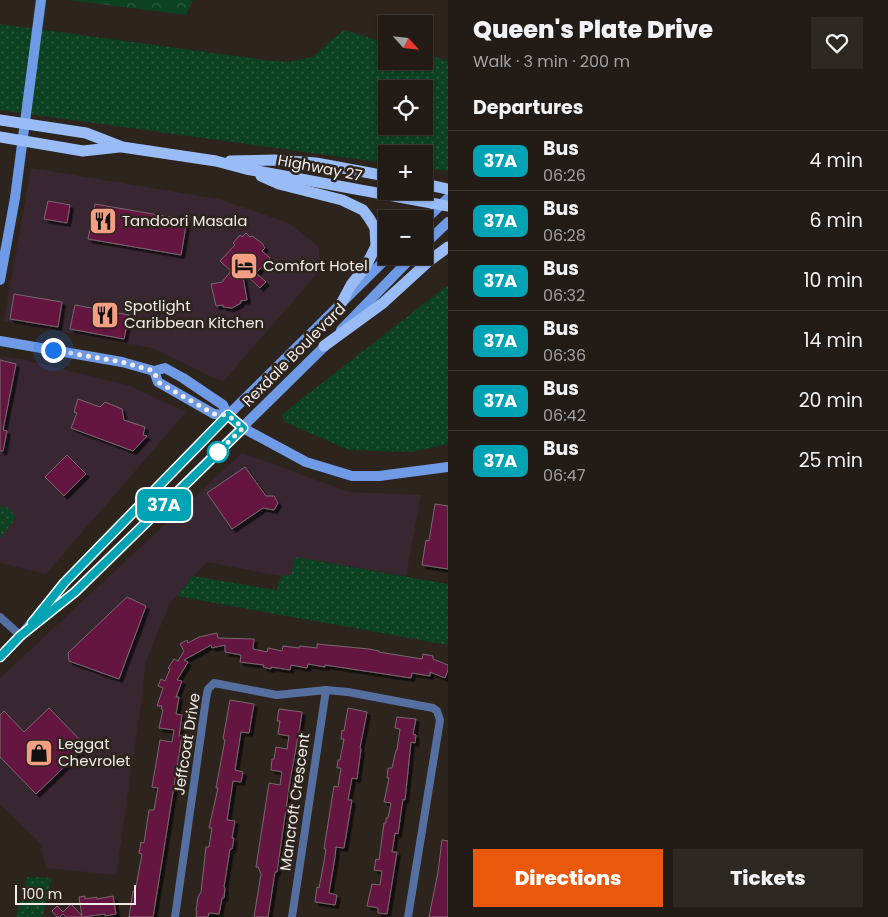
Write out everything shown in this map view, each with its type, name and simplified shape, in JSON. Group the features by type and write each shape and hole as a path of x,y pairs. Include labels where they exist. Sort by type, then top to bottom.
{"main road":[{"path":"0,280 15,198 41,0"},
{"name":"Highway 27","path":"0,120 86,133 122,147 216,161 246,169 446,203"},
{"name":"Highway 27","path":"0,138 83,151 122,147"},
{"name":"Highway 27","path":"216,161 275,160 316,163 378,175"},
{"path":"246,169 279,184 353,204 366,213 375,228 376,246 366,266 351,285 342,302"},
{"path":"433,186 448,189"},
{"path":"433,214 446,203"},
{"path":"433,237 448,222"},
{"path":"324,346 383,303 428,261 448,247"},
{"name":"Rexdale Boulevard","path":"0,657 65,582 228,415 379,265"},
{"name":"Rexdale Boulevard","path":"20,636 75,592 243,428 404,265"},
{"path":"0,340 122,362 154,371 165,368 223,405 228,415 243,428 306,462 352,476 379,476 448,467"},
{"path":"154,371 158,382 214,414 228,415"}],"street":[{"path":"0,617 20,636"},
{"name":"Jeffcoat Drive","path":"175,917 208,689 214,682 277,695 326,690 348,692 432,708 437,711 440,720 408,917"},
{"name":"Mancroft Crescent","path":"292,917 326,690"}],"shaded area":[{"path":"31,168 218,199 289,223 319,247 319,271 223,382 152,348 4,321"},
{"path":"0,356 25,360 130,386 186,412 46,574 0,563 0,538 16,518 9,508 0,506"},
{"path":"242,453 349,492 421,495 406,576 295,557 291,575 281,576 207,562 171,601 146,661 116,875 46,868 40,843 0,804 0,678"}],"green space":[{"path":"68,0 193,0 186,15"},
{"path":"0,24 289,62 313,57 344,30 378,41 378,70 433,70 433,57 448,61 448,171 433,169 433,145 378,145 378,162 0,110"},
{"path":"448,285 448,444 411,452 349,450 285,422 281,415"},
{"path":"0,506 9,508 16,518 0,538"},
{"path":"295,557 448,584 448,645 177,596 193,576 277,590 281,576 291,575"},
{"path":"27,877 52,878 42,917 16,917"}],"building":[{"path":"48,201 70,205 67,223 44,219"},
{"path":"95,204 187,220 181,255 88,239"},
{"name":"Comfort Hotel","path":"246,233 262,243 265,248 262,251 270,258 256,273 266,282 260,288 242,271 247,300 240,301 241,303 232,308 223,307 223,305 216,306 211,284 222,282 231,271 220,261 235,245 233,243 240,235 242,237"},
{"path":"14,294 62,302 58,327 10,319"},
{"path":"75,305 129,315 124,339 70,329"},
{"path":"0,360 16,364 3,430 7,431 3,451 0,451"},
{"path":"78,399 100,407 105,402 122,409 124,420 145,427 143,435 147,436 133,451 71,428 77,413 74,412"},
{"path":"67,455 86,474 64,496 45,477"},
{"path":"245,467 266,496 274,496 278,503 274,510 263,508 232,529 207,493"},
{"path":"435,504 448,506 448,569 422,565 426,540 429,541"},
{"path":"127,597 146,606 119,679 69,661 68,653"},
{"path":"217,633 218,638 254,639 253,649 267,652 268,648 282,651 283,646 317,648 317,644 369,649 422,659 423,654 433,656 433,659 448,665 448,670 445,678 430,672 430,676 412,673 411,678 325,665 325,667 308,664 307,668 291,665 290,670 271,667 271,669 263,667 264,665 240,662 241,655 225,652 225,645 212,648 211,645 184,660 188,662 177,680 182,681 176,697 179,697 176,714 182,715 179,736 182,736 153,917 129,917 142,854 139,853 141,842 144,843 149,810 154,810 158,788 152,787 160,740 172,742 174,730 159,728 163,710 161,709 162,706 157,706 163,688 158,686 161,679 165,681 170,669 168,668 174,659 178,661 184,651 180,644 187,640 188,643 199,637"},
{"path":"230,700 254,704 249,733 241,732 235,770 243,772 241,782 233,781 227,820 235,821 232,838 234,838 232,849 230,849 224,898 222,898 219,914 209,913 208,917 196,917 206,847 209,847 212,828 209,828 218,788 216,788"},
{"name":"Leggat Chevrolet","path":"49,708 86,746 36,794 0,757 0,715 4,711 24,732"},
{"path":"348,708 367,712 360,748 357,779 352,778 348,800 352,800 344,848 336,847 329,893 337,895 335,905 315,902 326,849 324,849 334,786 338,787 341,768 337,768 338,760 340,760 344,739 341,739 342,730 344,731"},
{"path":"279,709 302,712 277,872 275,872 268,917 254,917 261,874 258,867 256,867 269,783 280,785 282,772 271,770 272,759 274,759 276,747 287,749 289,736 278,734 280,721 277,721"},
{"path":"397,717 416,719 413,734 416,735 415,743 411,742 405,800 403,799 398,834 395,833 392,852 397,852 387,914 378,913 378,908 367,906 372,884 380,885 382,871 374,870 376,859 379,860 384,823 386,823 386,818 388,818 391,803 384,802 389,778 387,778 388,768 392,768 397,750 400,729 395,728"},
{"path":"442,840 448,841 448,917 429,917 438,872"},
{"path":"85,896 85,899 97,897 97,899 113,896 116,914 66,917 63,914 57,917 52,911 57,906 63,912 71,904 82,916 79,897"}],"bus line":[{"name":"37A","path":"0,657 20,636 75,592 243,428 228,415 65,582 32,623"}],"place":[{"name":"Tandoori Masala","path":"103,221"},
{"name":"Comfort Hotel","path":"244,266"},
{"name":"Spotlight Caribbean Kitchen","path":"105,315"},
{"name":"Leggat Chevrolet","path":"39,753"}],"route":[{"path":"53,350 122,362 154,371 158,382 214,414 228,415 243,428 218,452"}]}
